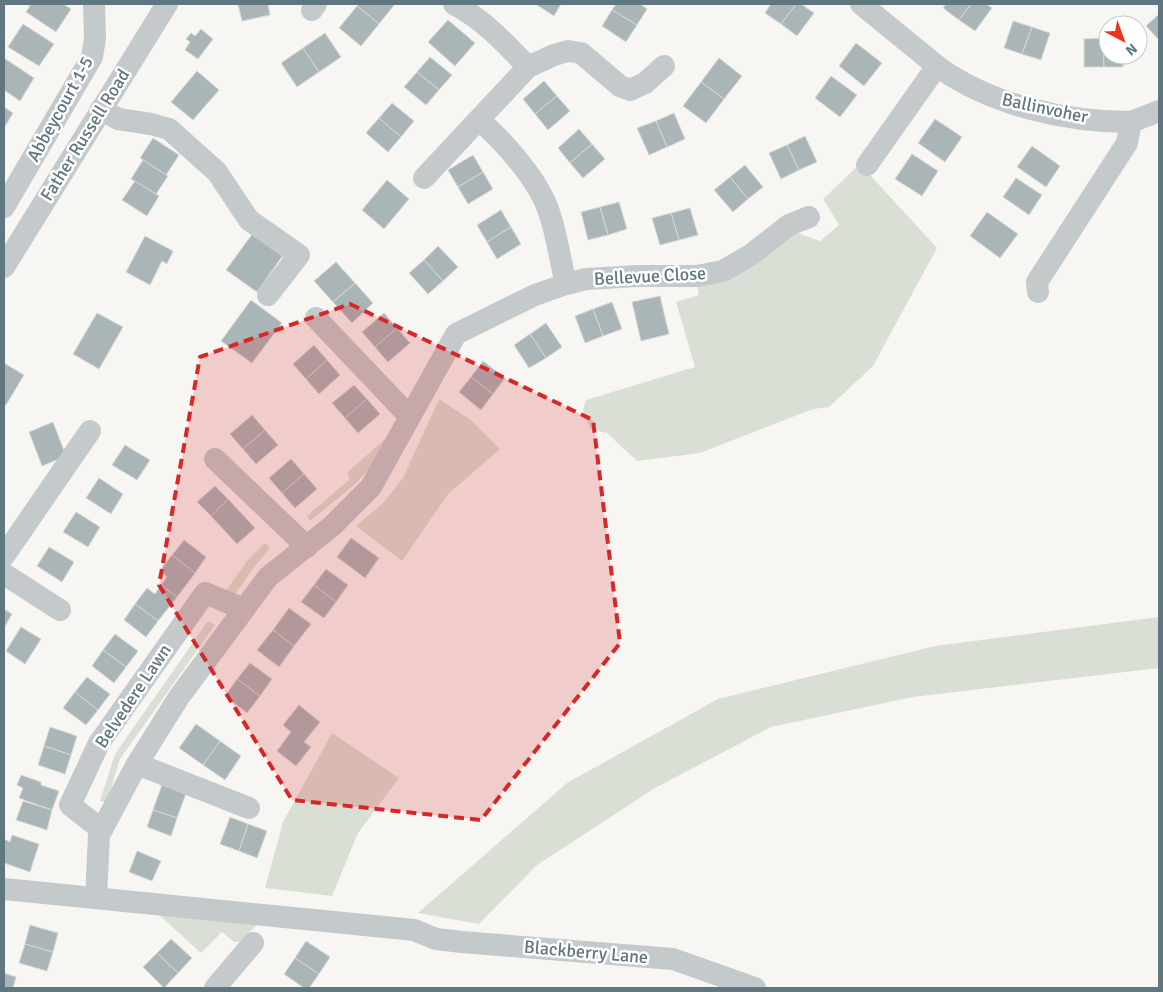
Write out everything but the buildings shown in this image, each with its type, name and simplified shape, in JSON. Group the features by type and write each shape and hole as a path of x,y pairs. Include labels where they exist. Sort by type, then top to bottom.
{"street":[{"name":"Abbeycourt 1-5","path":"4,207 92,57 95,38 94,4"},
{"path":"454,4 472,13 498,35 528,67"},
{"name":"Ballinvoher","path":"861,4 937,66 972,89 1013,104 1081,118 1131,122 1159,111"},
{"name":"Father Russell Road","path":"4,267 163,5"},
{"path":"424,178 528,67 554,54 568,52 582,54 620,86 630,90 644,83 664,66"},
{"path":"867,165 937,66"},
{"path":"101,109 118,119 169,129 217,172 249,220 299,255 268,294"},
{"path":"480,120 496,134 536,186 549,210 566,284"},
{"path":"1038,292 1037,282 1127,143 1131,122"},
{"name":"Bellevue Close","path":"409,416 456,334 535,294 586,279 638,276 697,276 723,271 752,254 789,225 809,217"},
{"path":"96,898 98,835 137,764 179,697 268,577 332,526 371,487 409,416 316,318"},
{"path":"4,556 90,431"},
{"path":"215,459 307,547"},
{"path":"4,574 60,610"},
{"name":"Belvedere Lawn","path":"102,830 70,805 99,743 205,593 244,609"},
{"path":"137,764 249,808"},
{"name":"Blackberry Lane","path":"4,889 414,930 436,939 462,942 673,959 755,988"},
{"path":"216,988 253,943"}],"highlighted area":[{"path":"350,304 593,420 620,643 481,820 292,800 159,585 200,357"}],"shaded area":[{"path":"860,164 937,248 873,366 829,407 813,409 700,453 637,461 607,433 590,429 583,410 586,400 695,367 676,302 699,295 696,282 795,232 820,241 839,225 823,199"},
{"path":"439,399 471,420 500,449 448,494 402,561 356,526 383,503 403,478"},
{"path":"385,439 381,451 365,474 343,495 310,521 307,516 350,479 347,473"},
{"path":"265,543 270,548 233,597 225,592 247,561"},
{"path":"1159,617 1159,668 913,697 771,727 655,788 537,865 479,924 418,913 567,783 718,699 935,646"},
{"path":"208,621 215,625 120,759 107,802 100,801 115,754"},
{"path":"332,733 399,778 358,833 332,896 265,888 283,822"},
{"path":"156,912 258,924 239,942 234,942 222,932 201,953"}]}
